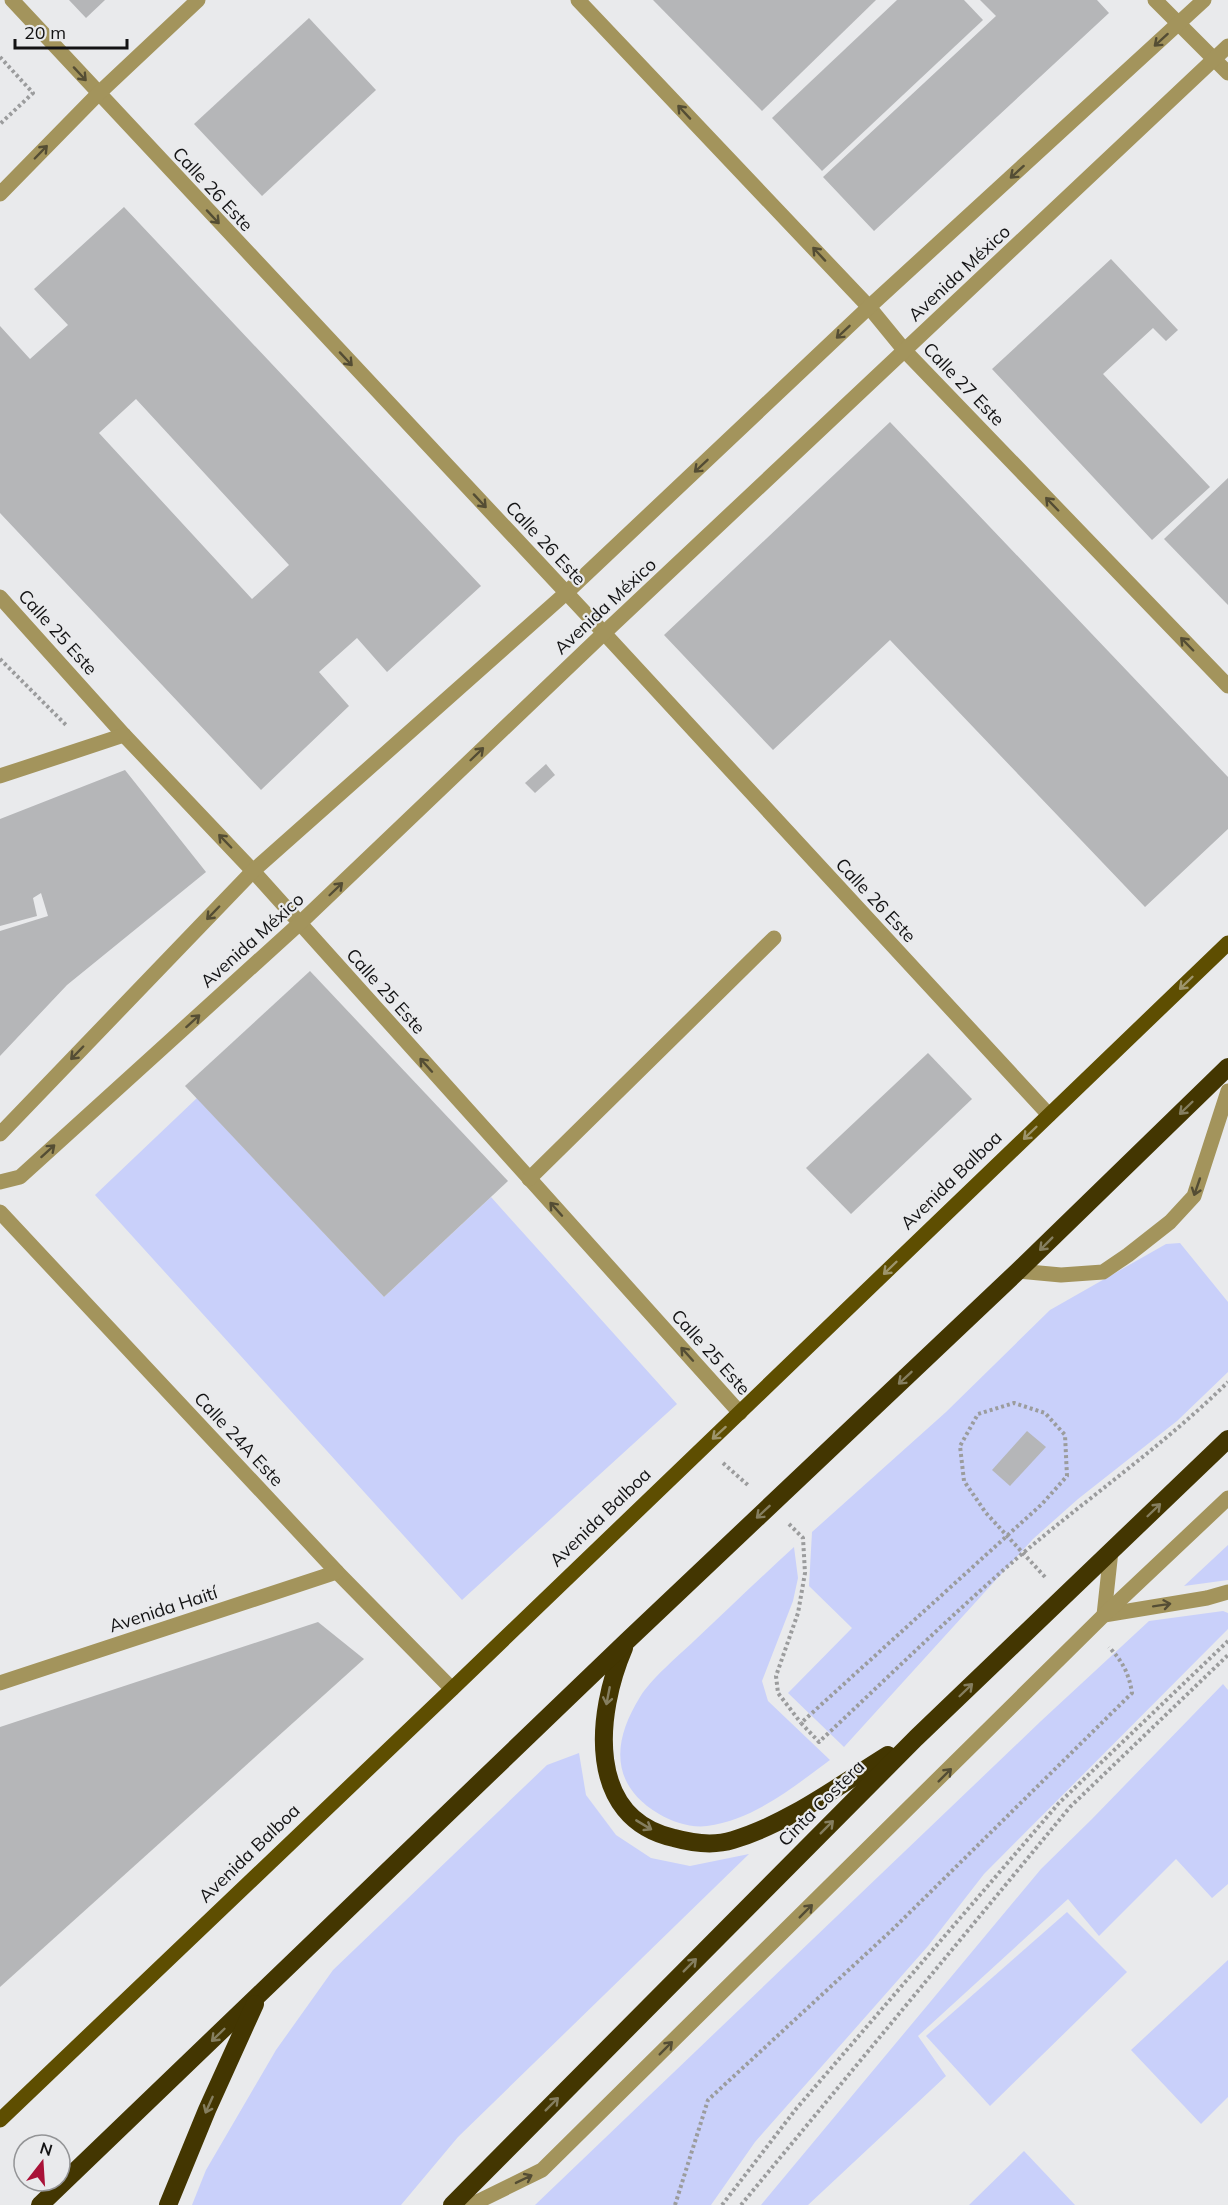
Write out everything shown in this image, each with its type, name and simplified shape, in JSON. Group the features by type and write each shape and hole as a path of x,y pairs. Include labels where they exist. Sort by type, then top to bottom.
{"highway":[{"path":"40,2205 627,1641 1018,1271 1228,1067"},
{"name":"Cinta Costera","path":"452,2205 916,1738 1228,1439"},
{"path":"627,1641 615,1667 606,1704 603,1752 608,1780 618,1801 634,1819 662,1836 710,1843 731,1841 789,1817 916,1738"},
{"path":"168,2205 207,2110 260,1994"}],"main road":[{"name":"Avenida Balboa","path":"0,2120 1228,943"}],"street":[{"name":"Calle 26 Este","path":"12,0 604,633 1048,1115"},
{"path":"0,194 98,94 198,0"},
{"name":"Calle 27 Este","path":"578,0 869,307 905,351 1228,686"},
{"path":"1155,0 1228,73"},
{"name":"Avenida México","path":"0,1134 253,871 566,593 869,307 1204,0"},
{"name":"Avenida México","path":"0,1182 20,1177 299,924 604,633 1228,46"},
{"name":"Calle 25 Este","path":"0,597 124,735 253,871 740,1413"},
{"path":"0,776 124,735"},
{"path":"529,1179 774,938"},
{"path":"1018,1271 1061,1275 1102,1272 1128,1256 1170,1222 1194,1196 1228,1091"},
{"name":"Calle 24A Este","path":"0,1212 337,1572 452,1689"},
{"path":"471,2205 542,2170 1104,1615 1228,1498"},
{"path":"1104,1615 1111,1551"},
{"name":"Avenida Haití","path":"0,1683 337,1572"},
{"path":"1104,1615 1207,1598 1228,1592"}],"path":[{"path":"0,57 33,93 0,124"},
{"path":"0,659 88,747"},
{"path":"704,1446 803,1538 805,1573 798,1613 776,1676 778,1693 819,1742 1009,1565 1193,1416 1228,1382"},
{"path":"801,1723 1042,1504 1067,1476 1065,1435 1045,1413 1014,1403 978,1414 960,1446 964,1481 986,1513"},
{"path":"722,2205 796,2109 1059,1803 1228,1641"},
{"path":"741,2205 1070,1807 1228,1655"},
{"path":"675,2205 708,2100 893,1929 1117,1706"}],"shaded area":[{"path":"197,1098 384,1297 491,1197 677,1404 462,1600 95,1195"},
{"path":"1180,1243 1228,1302 1228,1372 1177,1421 1078,1499 1033,1539 844,1747 788,1693 852,1628 809,1586 812,1532 946,1412 1050,1310 1166,1244"},
{"path":"1228,1545 1228,1580 1184,1586"},
{"path":"794,1547 798,1578 793,1601 762,1681 768,1701 830,1760 772,1801 741,1817 707,1826 688,1825 670,1820 643,1802 631,1790 624,1776 621,1746 624,1730 631,1714 640,1697 658,1675"},
{"path":"1223,1611 1228,1613 1228,1629 984,1874 928,1946 755,2142 711,2205 535,2205 1041,1721 1149,1621"},
{"path":"1223,1684 1228,1690 1228,1884 1212,1898 1176,1859 1099,1936 1068,1899 918,2036 946,2076 808,2205 761,2205 1041,1869"},
{"path":"579,1753 586,1795 616,1835 651,1858 690,1866 749,1854 458,2137 401,2205 192,2205 206,2170 276,2050 333,1970 547,1765"},
{"path":"1067,1912 1127,1972 990,2106 926,2036"},
{"path":"1228,1960 1228,2097 1201,2124 1131,2050"},
{"path":"1024,2151 1075,2205 969,2205"}],"building":[{"path":"69,0 105,0 86,18"},
{"path":"653,0 876,0 762,111"},
{"path":"897,0 964,0 983,20 822,171 772,118"},
{"path":"980,0 1097,0 1109,13 874,231 823,177 996,16"},
{"path":"309,18 376,90 262,196 194,124"},
{"path":"124,207 481,586 387,672 357,638 319,672 349,706 261,790 0,513 0,326 30,359 68,325 34,289","holes":["136,399 289,565 252,599 99,433"]},
{"path":"1111,259 1178,330 1166,341 1153,328 1103,374 1210,487 1152,540 992,369"},
{"path":"890,422 1228,777 1228,829 1145,907 890,640 773,750 664,635"},
{"path":"1228,478 1228,605 1164,539"},
{"path":"546,764 555,775 535,793 525,783"},
{"path":"125,770 206,872 67,985 0,1056 0,931 48,916 41,893 33,898 37,916 0,926 0,819"},
{"path":"310,971 508,1181 384,1297 185,1086"},
{"path":"928,1053 972,1099 851,1214 806,1168"},
{"path":"1027,1431 1046,1447 1010,1486 992,1470"},
{"path":"318,1622 364,1659 0,1987 0,1727"}]}
